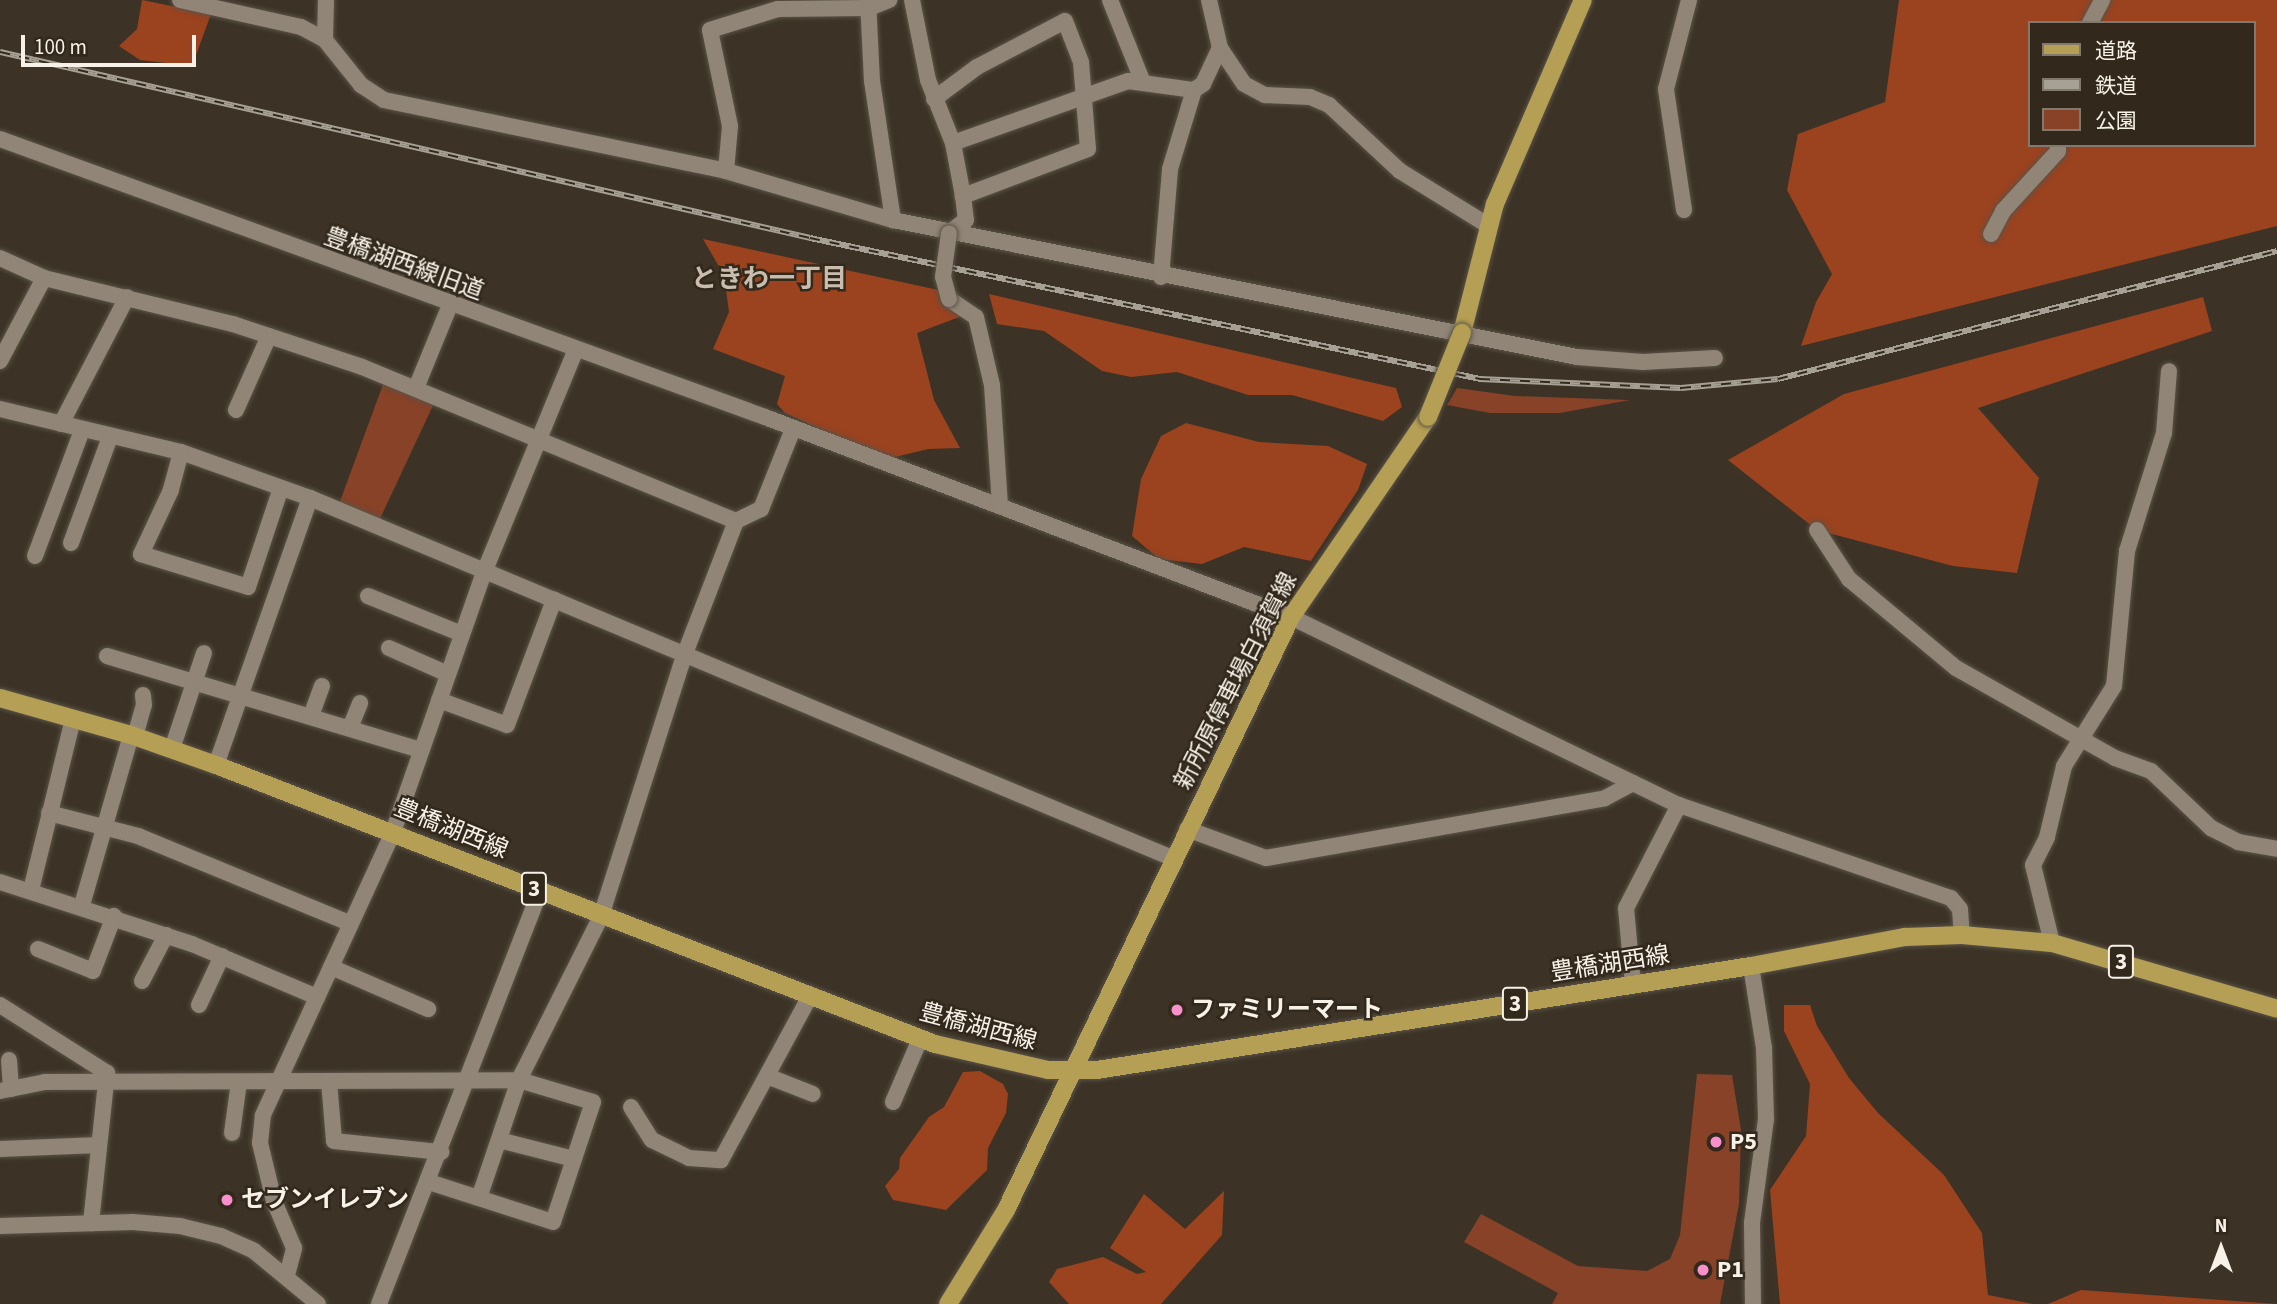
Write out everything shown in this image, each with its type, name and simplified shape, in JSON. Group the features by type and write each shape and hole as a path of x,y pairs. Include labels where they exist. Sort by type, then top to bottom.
{"main road":[{"name":"新所原停車場白須賀線","path":"948,1304 1006,1210 1069,1072 1291,617 1428,417 1462,333 1489,226 1583,0"},
{"name":"豊橋湖西線","path":"0,698 133,735 216,765 920,1039 989,1060 1069,1072 1751,966 1905,937 1962,935 2052,943 2277,1009"}],"street":[{"path":"180,0 301,27 326,40 362,85 384,100 726,170 893,220 949,233 1053,250 1161,277 1577,357 1643,362 1715,358"},
{"path":"326,0 326,40"},
{"path":"726,170 730,126 710,30 778,9 868,4 890,0"},
{"path":"912,0 934,99 953,143 964,196 966,220 949,233 943,277 949,299 975,317 992,385 1000,505"},
{"path":"1110,0 1142,80"},
{"path":"1209,0 1220,48 1244,84 1265,95 1310,97 1329,106 1400,171 1489,226"},
{"path":"1684,210 1666,89 1689,0"},
{"path":"2091,21 2102,0"},
{"path":"868,4 872,81 893,220"},
{"path":"934,99 977,67 1065,21 1082,62 1088,149 964,196"},
{"path":"1161,277 1170,169 1194,90 1203,84 1220,48"},
{"path":"953,143 1086,96 1142,80 1194,90"},
{"name":"豊橋湖西線旧道","path":"0,139 1000,505 1291,617 1679,805 1951,898 1959,909 1962,935"},
{"path":"1991,234 2003,211 2058,152 2058,147"},
{"path":"0,258 44,278 127,297 269,336 416,388 736,521"},
{"path":"0,360 44,278"},
{"path":"61,424 127,297"},
{"path":"416,388 450,305"},
{"path":"236,410 269,336"},
{"path":"287,1275 293,1248 274,1201 260,1143 263,1115 276,1081 393,832 485,570 542,439 576,349"},
{"path":"2052,943 2033,865 2047,837 2064,766 2114,686 2127,551 2164,433 2169,371"},
{"path":"0,410 180,452 310,498 684,656 727,669 1172,858"},
{"path":"479,1198 519,1080 601,916 684,656 736,521 761,509 793,429"},
{"path":"35,556 82,430"},
{"path":"71,544 110,436"},
{"path":"180,452 171,490 141,554 248,587 281,488"},
{"path":"216,765 239,693 310,498"},
{"path":"1817,530 1849,579 1956,668 2115,758 2151,771 2211,828 2238,842 2277,849"},
{"path":"368,596 462,634"},
{"path":"439,700 507,725 554,600"},
{"path":"389,648 448,674"},
{"path":"172,749 204,653"},
{"path":"107,656 195,679 421,750"},
{"path":"311,716 322,686"},
{"path":"82,905 144,705 143,695"},
{"path":"350,728 360,703"},
{"path":"31,890 73,719"},
{"path":"1187,829 1266,858 1605,798 1633,783"},
{"path":"1633,985 1626,908 1679,805"},
{"path":"48,813 138,836 351,924"},
{"path":"0,881 166,934 317,997"},
{"path":"379,1304 441,1152 465,1082 540,891"},
{"path":"38,949 93,971 114,916"},
{"path":"142,981 166,934"},
{"path":"199,1005 222,956"},
{"path":"1751,966 1764,1048 1766,1119 1752,1223 1753,1304"},
{"path":"331,967 428,1009"},
{"path":"631,1107 652,1140 689,1158 721,1160 810,996"},
{"path":"0,1005 107,1073 91,1223"},
{"path":"893,1102 920,1039"},
{"path":"9,1060 5,1090 45,1082 519,1080 593,1102 553,1222 429,1182"},
{"path":"767,1076 813,1094"},
{"path":"329,1081 334,1141 441,1152"},
{"path":"232,1133 239,1083"},
{"path":"499,1140 574,1159"},
{"path":"0,1149 99,1145"},
{"path":"0,1226 91,1223 180,1226 221,1236 254,1251 287,1275 318,1304"}],"green space":[{"path":"385,379 436,399 379,521 339,504"},
{"path":"1457,388 1515,396 1630,400 1560,413 1490,413 1447,405"},
{"path":"1697,1074 1732,1075 1741,1130 1739,1204 1720,1304 1552,1304 1558,1293 1464,1242 1481,1214 1578,1266 1647,1271 1670,1259 1680,1235"}],"shaded area":[{"path":"142,0 211,14 192,66 140,60 119,46 137,29"},
{"path":"1899,0 2277,0 2277,226 1801,346 1816,302 1832,274 1787,190 1798,134 1885,102"},
{"path":"703,239 943,291 970,313 917,333 934,400 960,448 928,449 887,459 785,413 777,404 785,376 713,349 729,312 724,275"},
{"path":"989,294 1396,388 1402,407 1383,421 1292,395 1248,395 1177,372 1131,377 1102,371 1044,331 997,324"},
{"path":"2203,297 2212,331 1978,408 2039,478 2017,573 1953,566 1817,530 1728,460 1844,394"},
{"path":"1186,423 1259,442 1328,446 1367,464 1358,490 1311,561 1244,547 1202,564 1159,559 1132,536 1141,479 1161,436"},
{"path":"1784,1005 1810,1005 1817,1026 1849,1078 1878,1113 1944,1175 1982,1233 1988,1295 2033,1304 1780,1304 1770,1190 1806,1136 1810,1084 1784,1031"},
{"path":"980,1071 1003,1084 1008,1094 1006,1113 988,1148 987,1170 946,1210 893,1200 885,1186 899,1169 900,1158 929,1117 944,1107 963,1072"},
{"path":"1224,1191 1222,1235 1161,1304 1069,1304 1049,1282 1057,1269 1103,1257 1137,1274 1146,1272 1110,1248 1144,1194 1185,1229"},
{"path":"2081,1290 2277,1304 2048,1304"}],"railway":[{"path":"0,52 810,238 1480,379 1681,388 1778,379 2277,251"}],"place":[{"name":"ファミリーマート","path":"1177,1010"},
{"name":"P5","path":"1716,1142"},
{"name":"セブンイレブン","path":"227,1200"},
{"name":"P1","path":"1703,1270"}],"district":[{"name":"ときわ一丁目","path":"769,279"}]}
